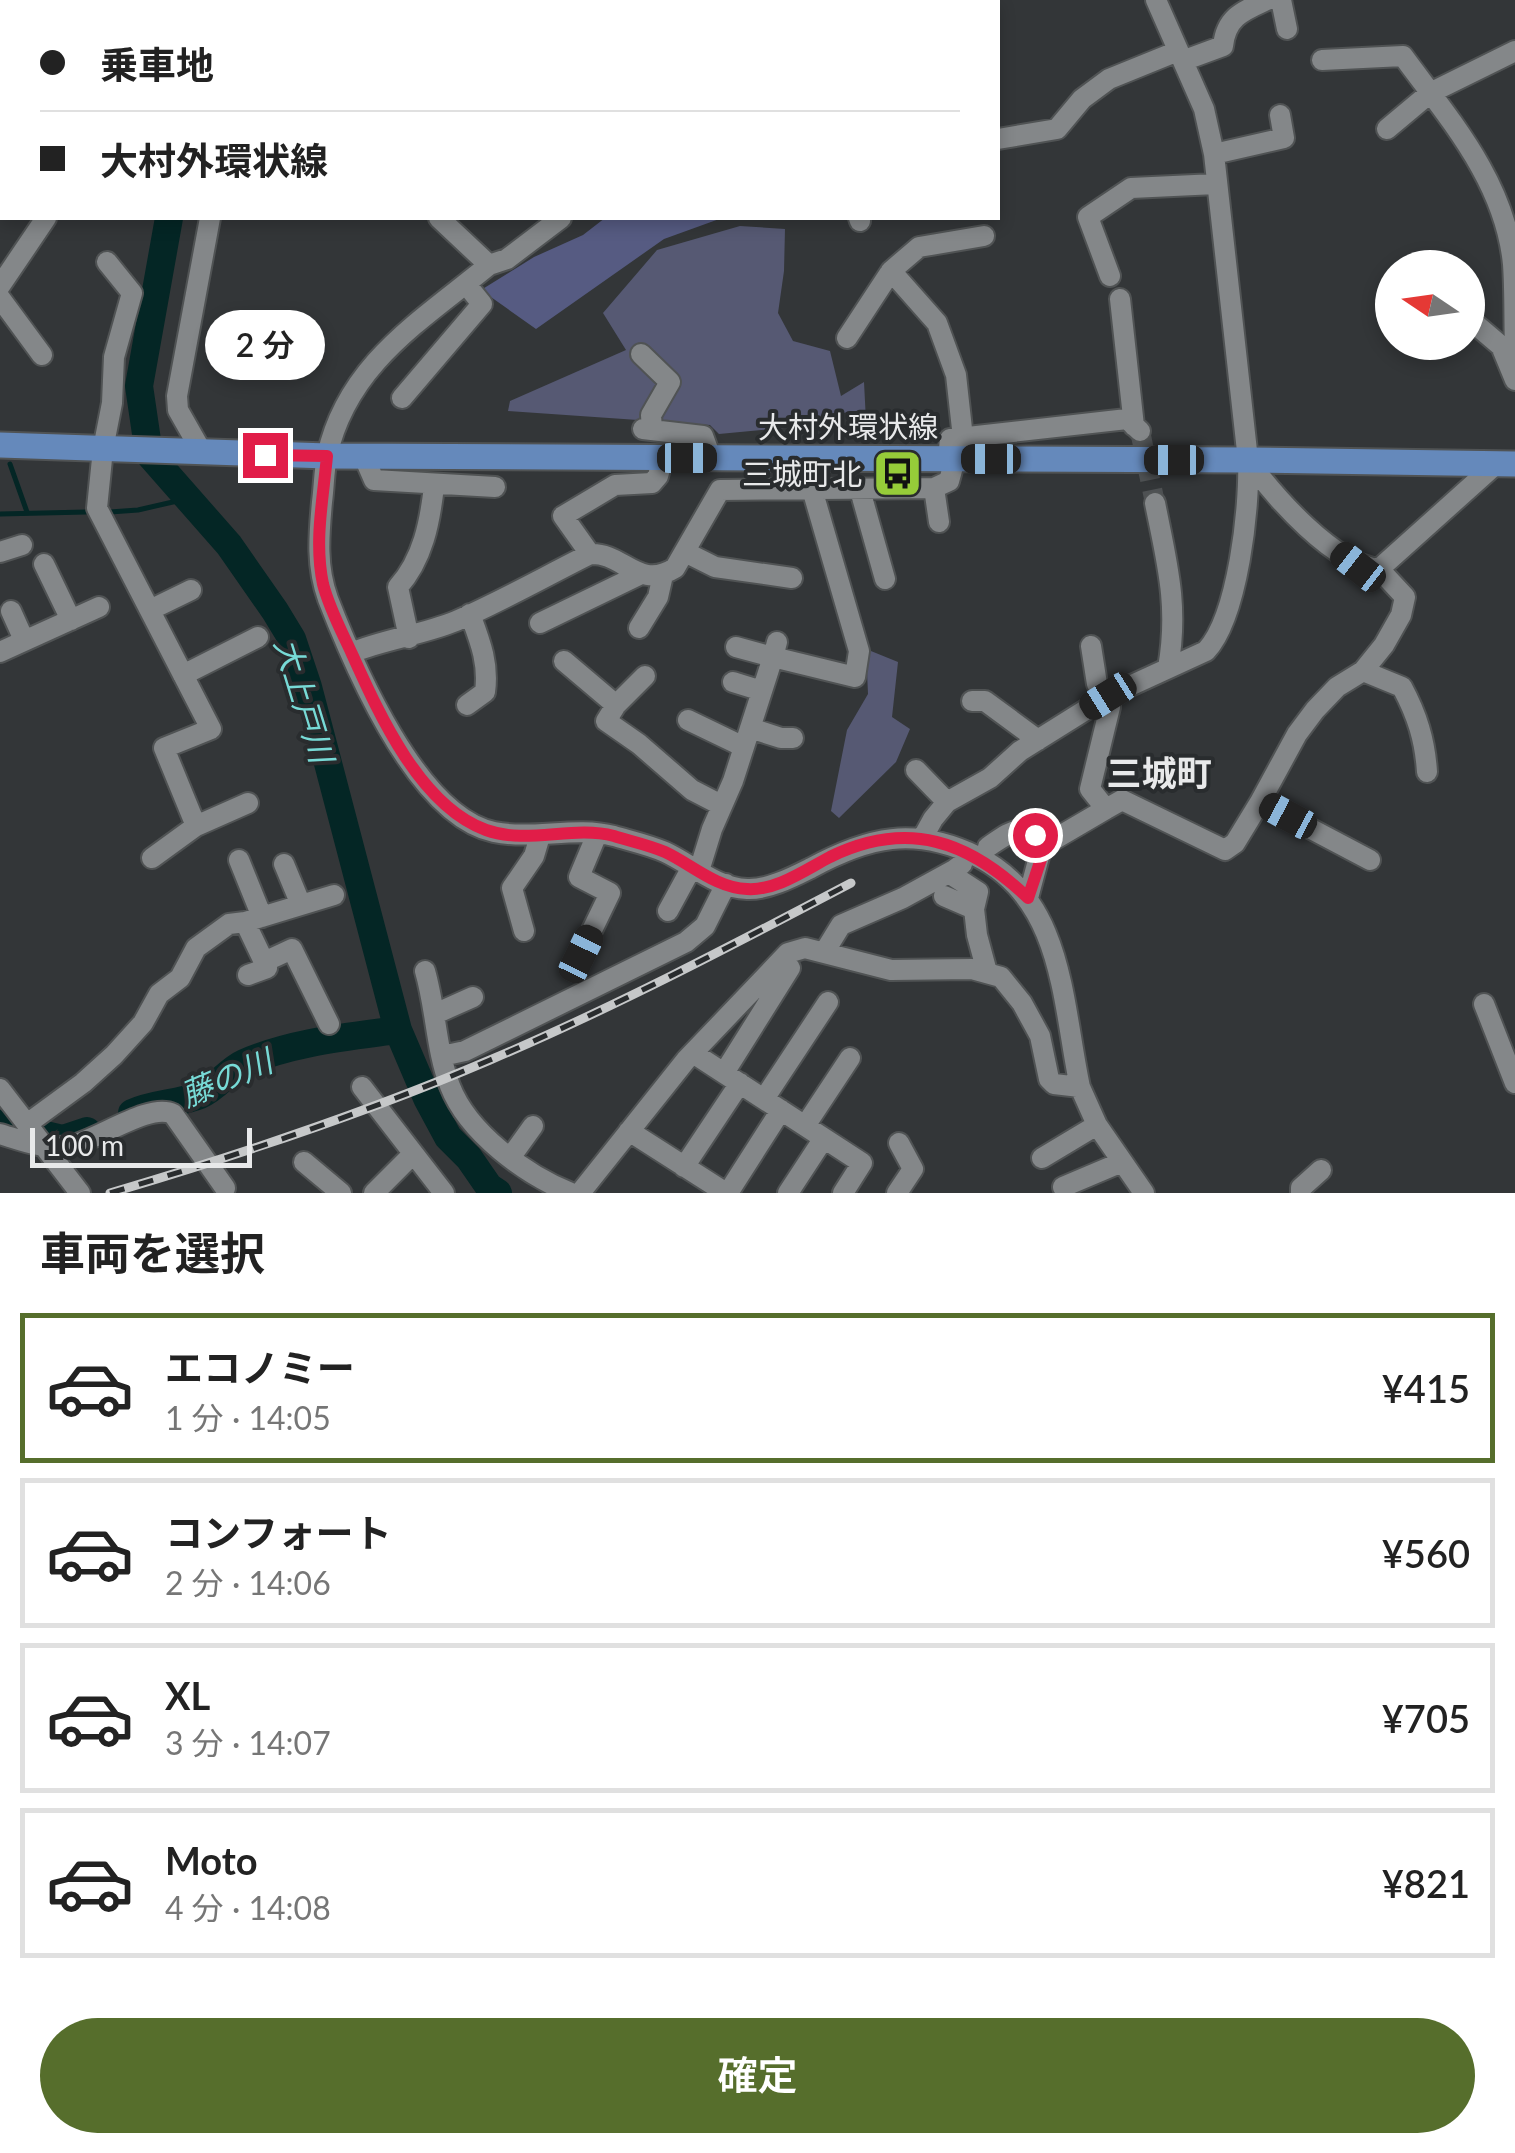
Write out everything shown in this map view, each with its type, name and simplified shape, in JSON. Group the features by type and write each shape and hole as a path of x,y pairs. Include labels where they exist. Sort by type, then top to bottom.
{"main road":[{"path":"0,445 108,449"},
{"name":"大村外環状線","path":"108,449 201,454 663,458 955,452 1505,464"}],"street":[{"path":"922,839 947,802 990,778 1038,740 1108,696 1206,651 1224,624 1236,578 1249,485 1248,460 1214,154 1204,109 1156,0"},
{"path":"1000,132 1056,128 1082,99 1109,79 1223,46 1232,18 1267,0"},
{"path":"1281,0 1288,30"},
{"path":"1386,128 1430,93 1515,51"},
{"path":"1322,60 1403,56 1488,175 1505,222 1514,282 1515,349"},
{"path":"1214,154 1284,138 1280,116"},
{"path":"1110,276 1088,217 1131,188 1216,184"},
{"path":"0,286 45,220"},
{"path":"201,454 178,410 176,396 210,220"},
{"path":"440,220 490,266"},
{"path":"558,220 507,260 490,266 390,344 346,402 327,456 318,546 324,586 382,721 441,800 463,819 488,831 521,837 596,834 663,851 726,884 748,890 788,880 834,855 884,838 922,839 977,856 1028,898 1042,921 1052,948 1080,1086 1096,1125 1139,1190"},
{"path":"847,338 891,271 919,247 984,236"},
{"path":"108,262 132,293 114,358 108,449 97,508 210,729 164,748 196,826"},
{"path":"540,623 652,574 675,568 720,490 934,488 950,481 955,452 956,376 938,322 891,271"},
{"path":"402,398 437,343 482,304 466,284"},
{"path":"0,298 42,355"},
{"path":"955,452 1127,420 1137,428 1120,299"},
{"path":"1485,332 1501,346 1515,380"},
{"path":"642,354 670,382 650,415 648,429 703,436 710,458"},
{"path":"364,456 374,480 494,487"},
{"path":"590,554 563,516 615,485 652,483 663,458"},
{"path":"1028,898 1045,847 1122,800 1225,850 1235,843 1297,734 1337,687 1364,671 1384,645 1404,606 1400,588 1378,569 1358,567 1280,503 1248,460"},
{"path":"1378,569 1505,464"},
{"path":"410,638 398,587 413,570 430,526 434,486"},
{"path":"934,488 939,522"},
{"path":"736,647 775,649 855,677 859,651 812,489"},
{"path":"860,490 885,580"},
{"path":"1155,503 1174,596 1174,637 1168,668"},
{"path":"0,552 22,546"},
{"path":"685,552 714,566 792,578"},
{"path":"352,654 374,644 410,638 470,614 590,554 602,553 652,574"},
{"path":"44,564 70,620"},
{"path":"639,628 658,597 652,574"},
{"path":"150,610 192,590"},
{"path":"0,652 99,607"},
{"path":"11,611 24,640"},
{"path":"450,689 471,710 485,692 485,654 470,614"},
{"path":"184,676 258,638"},
{"path":"1091,646 1097,684 1108,696 1110,707 1090,789 1106,809"},
{"path":"668,911 695,869 747,738 775,649"},
{"path":"564,661 616,705"},
{"path":"1364,671 1402,687 1418,720 1427,772"},
{"path":"645,676 606,721 640,744 692,790 721,804"},
{"path":"733,682 762,691"},
{"path":"972,701 985,702 1038,740"},
{"path":"688,720 747,738 793,738"},
{"path":"916,770 947,802"},
{"path":"1260,802 1370,860"},
{"path":"152,858 196,826 248,803"},
{"path":"988,847 1011,832 1022,830 1035,835 1045,847"},
{"path":"581,954 610,893 579,876 596,834"},
{"path":"524,931 512,888 534,856 540,836"},
{"path":"240,860 254,920 256,968 292,949 329,1024"},
{"path":"284,864 301,905"},
{"path":"825,952 841,925 958,867 955,876 978,892 974,909 987,972"},
{"path":"442,1056 466,1051 686,942 705,926 726,884"},
{"path":"34,1134 144,1023 159,994 180,978 196,948 229,924 334,895"},
{"path":"944,896 974,909"},
{"path":"684,1166 790,968 795,950 825,952 891,970 987,972 1009,986 1034,1022 1044,1046 1049,1079 1054,1084 1080,1086"},
{"path":"580,1193 693,1052 790,968"},
{"path":"425,971 442,1056 456,1101 510,1158 540,1181 571,1193"},
{"path":"436,1014 473,998"},
{"path":"629,1131 727,1193 828,1002"},
{"path":"1484,1004 1515,1083"},
{"path":"693,1052 862,1163 843,1193"},
{"path":"805,1126 850,1058"},
{"path":"362,1088 444,1193"},
{"path":"0,1089 80,1193"},
{"path":"0,1134 34,1134 80,1143 130,1120 166,1110 173,1114 225,1188"},
{"path":"1042,1158 1096,1125"},
{"path":"510,1158 533,1126"},
{"path":"788,1193 824,1138"},
{"path":"897,1193 914,1168 899,1143"},
{"path":"374,1193 412,1155"},
{"path":"304,1162 341,1193"},
{"path":"1063,1187 1122,1162"},
{"path":"1301,1193 1301,1188 1322,1170"}],"shaded area":[{"path":"602,220 716,220 664,239 536,329 481,290 534,257 583,235"},
{"path":"740,226 785,229 778,313 793,341 830,351 841,396 864,382 866,421 847,412 806,426 719,434 710,425 508,411 510,401 626,350 603,313 657,250"},
{"path":"866,649 898,662 892,717 910,729 896,762 839,818 831,811 847,730 868,694"}],"waterway":[{"name":"大上戸川","path":"169,220 139,386 149,454 229,545 292,639 398,1030 448,1137 498,1193"},
{"path":"10,464 27,512"},
{"path":"110,512 186,499"},
{"path":"0,514 86,512"},
{"name":"藤の川","path":"132,1113 200,1095 238,1066 281,1050 398,1030"},
{"name":"藤の川","path":"0,1124 63,1139 87,1131"}],"tunnel":[{"path":"1140,431 1155,503"}],"railway":[{"path":"110,1193 302,1132 490,1060 717,953 851,883"}],"place":[{"name":"三城町北","path":"897,473"}],"district":[{"name":"三城町","path":"1159,772"}],"route":[{"path":"265,455 327,456 318,546 324,586 382,721 441,800 463,819 488,831 521,837 582,832 608,835 663,851 718,882 748,890 788,880 834,855 884,838 904,836 977,856 1028,898 1045,847 1035,835"}]}
